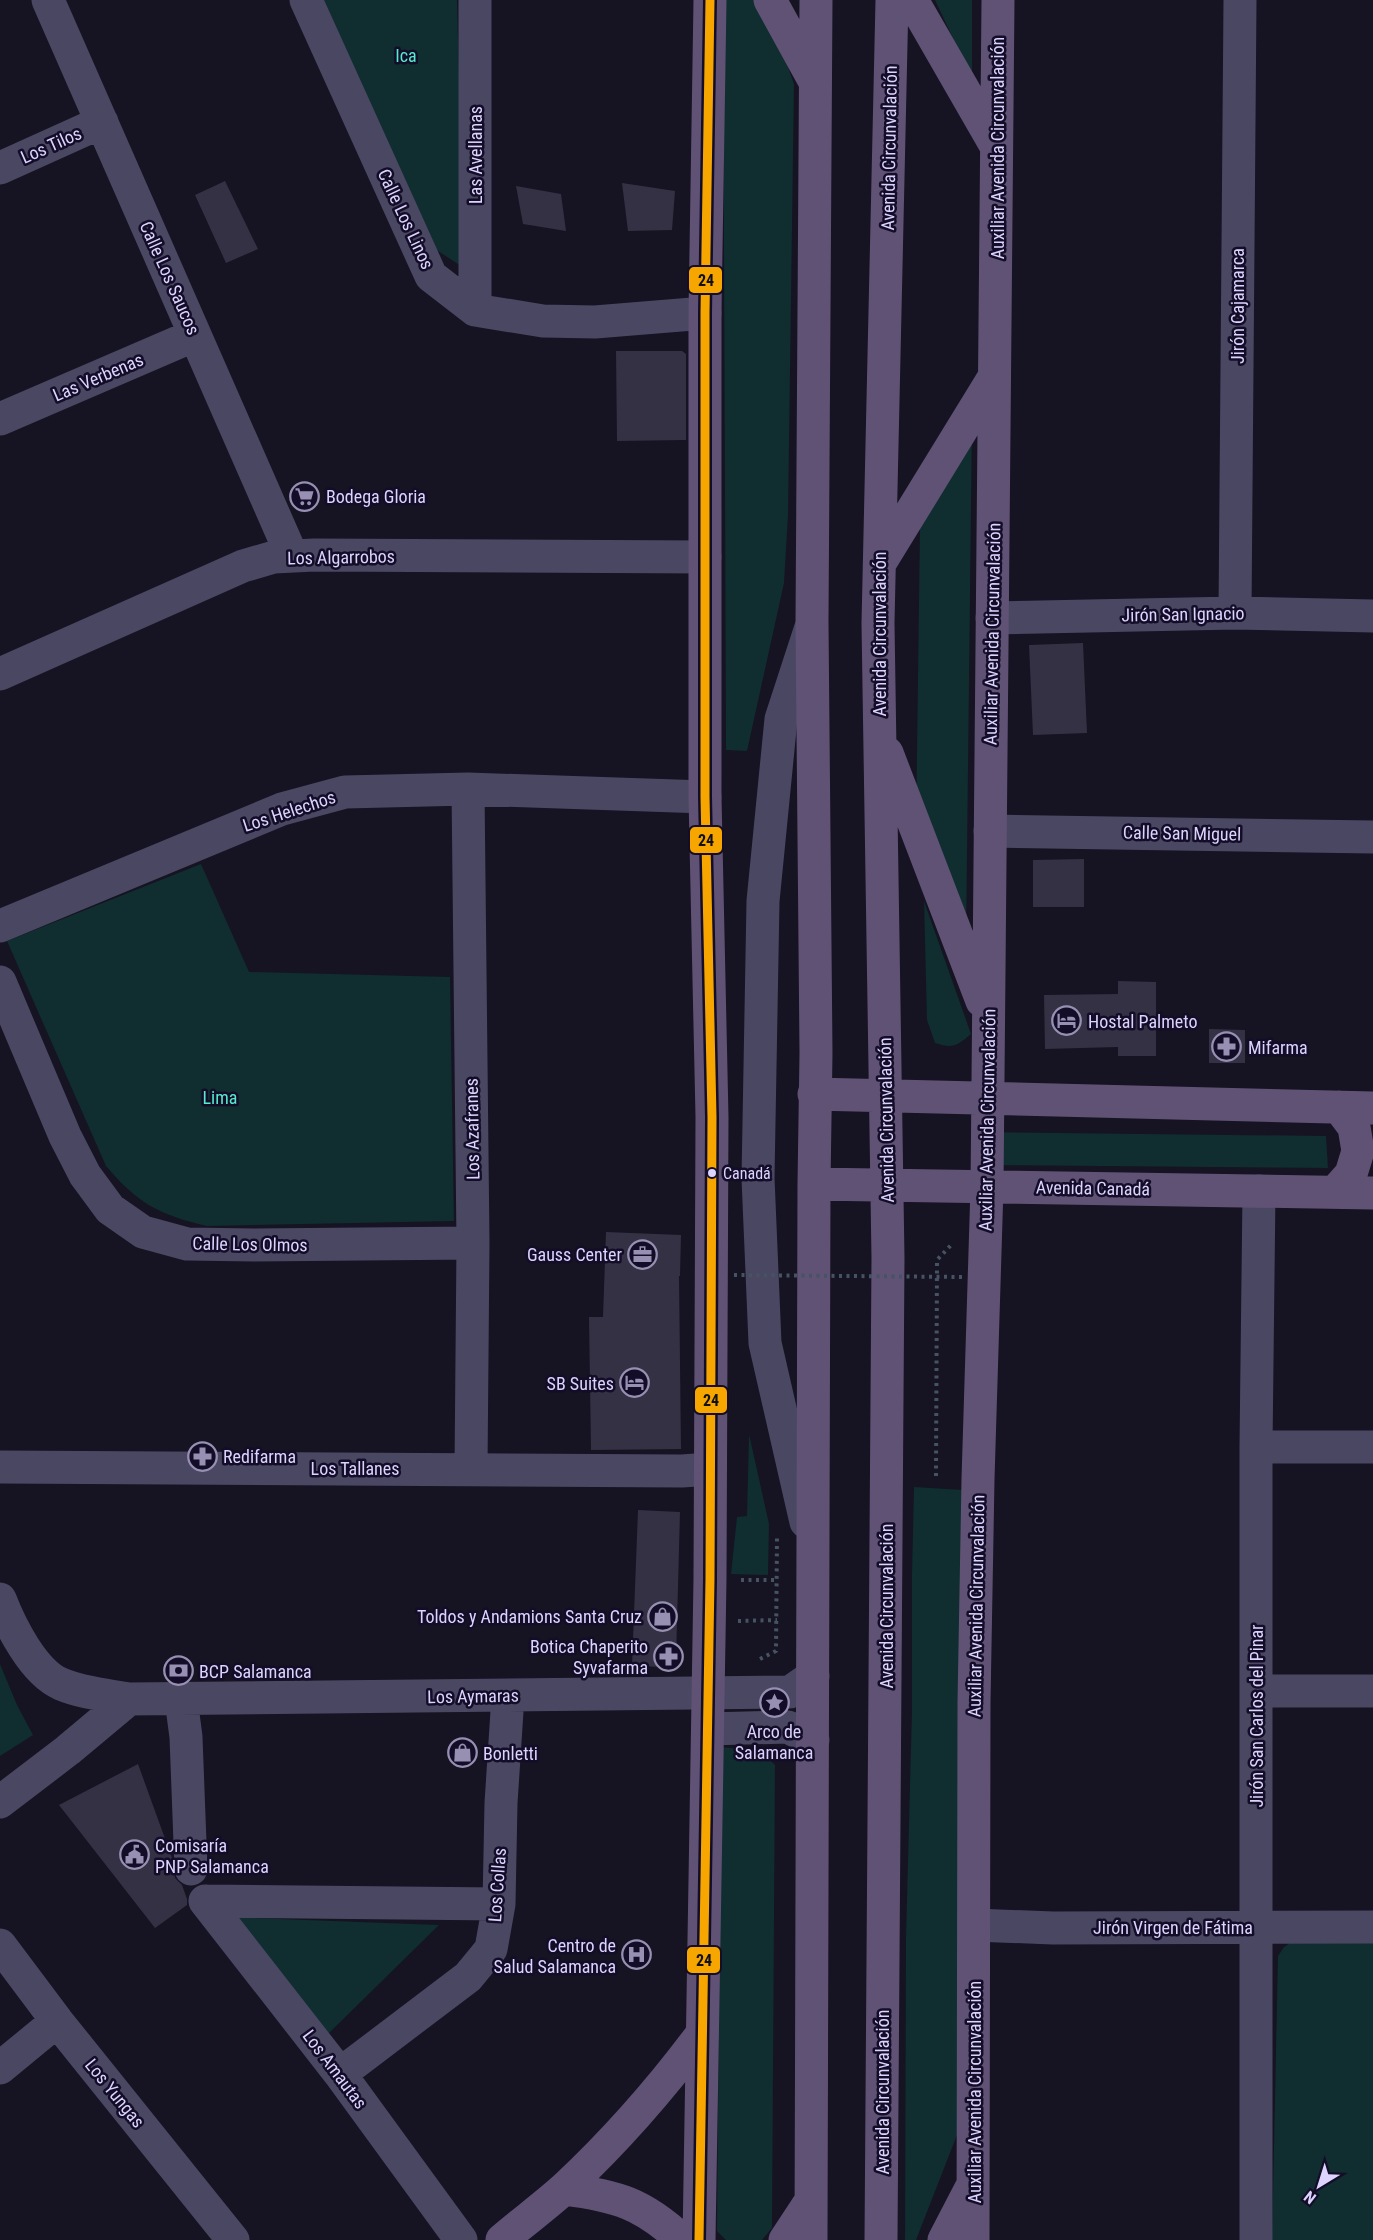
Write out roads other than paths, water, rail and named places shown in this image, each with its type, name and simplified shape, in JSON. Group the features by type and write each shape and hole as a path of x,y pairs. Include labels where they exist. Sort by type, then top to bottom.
{"main road":[{"path":"699,2240 709,1659 712,1117 705,796 705,313 710,0"},
{"path":"770,0 816,83"},
{"path":"811,2240 814,1184 812,622 816,0"},
{"name":"Avenida Circunvalación","path":"881,2240 887,1185 878,730 879,565 892,0"},
{"path":"912,0 997,147"},
{"name":"Auxiliar Avenida Circunvalación","path":"973,2240 977,1503 987,1187 998,0"},
{"path":"879,565 994,376"},
{"path":"878,730 988,1017"},
{"path":"814,1094 1373,1108"},
{"path":"1335,1192 1351,1174 1358,1151 1354,1127 1340,1107"},
{"name":"Avenida Canadá","path":"814,1184 1373,1193"},
{"path":"502,2240 564,2188 652,2098 701,2035"},
{"path":"944,2240 974,2183"},
{"path":"564,2188 607,2195 644,2210 682,2240"},
{"path":"785,2240 810,2202"}],"street":[{"name":"Calle Los Saucos","path":"48,0 292,556"},
{"name":"Calle Los Linos","path":"306,0 431,276 475,310 543,321 595,322 705,313"},
{"name":"Las Avellanas","path":"475,0 475,310"},
{"name":"Jirón Cajamarca","path":"1235,613 1240,0"},
{"name":"Los Tilos","path":"0,168 102,122"},
{"name":"Las Verbenas","path":"0,420 195,335"},
{"name":"Los Algarrobos","path":"0,674 243,566 274,558 292,556 705,557"},
{"name":"Jirón San Ignacio","path":"992,618 1235,613 1373,616"},
{"path":"812,622 781,719 763,901 758,1178 765,1343 813,1553"},
{"name":"Los Helechos","path":"0,926 282,809 345,792 468,789 705,796"},
{"name":"Los Azafranes","path":"468,789 473,1243 471,1469"},
{"name":"Calle San Miguel","path":"990,831 1373,837"},
{"name":"Calle Los Olmos","path":"0,982 65,1136 85,1175 110,1209 143,1232 188,1244 473,1243"},
{"name":"Jirón San Carlos del Pinar","path":"1256,2240 1256,1448 1259,1191"},
{"path":"1256,1448 1373,1447"},
{"name":"Los Tallanes","path":"0,1467 682,1471 710,1469"},
{"name":"Los Aymaras","path":"0,1599 31,1659 58,1683 85,1692 129,1699 790,1692 813,1676"},
{"path":"1256,1691 1373,1692"},
{"name":"Los Collas","path":"340,2074 468,1977 490,1949 499,1904 501,1803 508,1696"},
{"path":"0,1802 129,1699"},
{"path":"181,1699 186,1737 191,1869"},
{"path":"708,1729 788,1727 813,1740"},
{"name":"Los Amautas","path":"461,2240 340,2074 205,1901 499,1904"},
{"name":"Jirón Virgen de Fátima","path":"974,1925 1053,1928 1373,1927"},
{"name":"Los Yungas","path":"0,1945 57,2021 233,2240"},
{"path":"0,2068 57,2021"}],"place":[{"name":"Bodega Gloria","path":"305,496"},
{"name":"Hostal Palmeto","path":"1067,1021"},
{"name":"Mifarma","path":"1227,1047"},
{"name":"Canadá","path":"712,1173"},
{"name":"Gauss Center","path":"643,1254"},
{"name":"SB Suites","path":"635,1383"},
{"name":"Redifarma","path":"202,1456"},
{"name":"Toldos y Andamions Santa Cruz","path":"663,1616"},
{"name":"Botica Chaperito Syvafarma","path":"669,1656"},
{"name":"BCP Salamanca","path":"178,1671"},
{"name":"Arco de Salamanca","path":"774,1702"},
{"name":"Bonletti","path":"462,1753"},
{"name":"Comisaría PNP Salamanca","path":"134,1855"},
{"name":"Centro de Salud Salamanca","path":"637,1955"}],"park label":[{"name":"Ica","path":"406,55"},
{"name":"Lima","path":"220,1097"}]}
